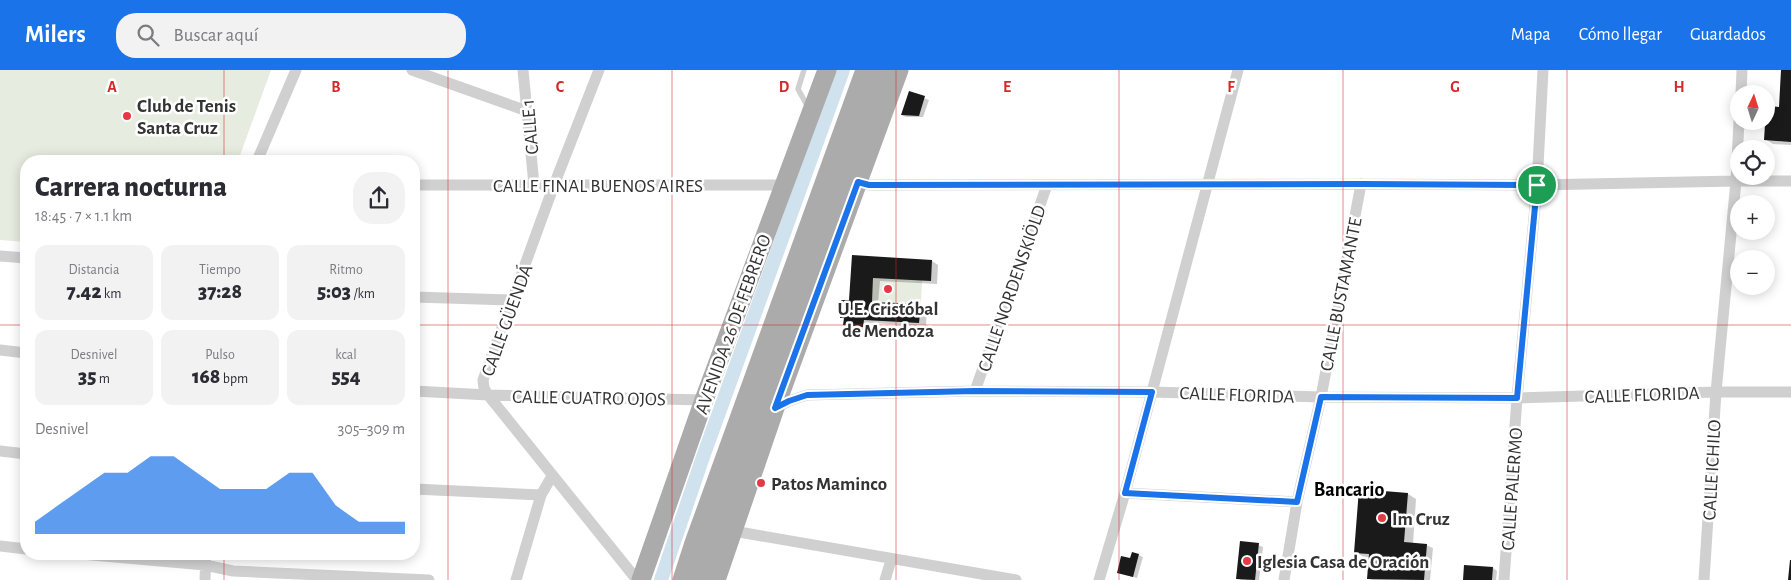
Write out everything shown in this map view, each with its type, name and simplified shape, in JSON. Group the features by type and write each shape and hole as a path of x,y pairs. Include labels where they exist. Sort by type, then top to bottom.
{"main road":[{"name":"AVENIDA 26 DE FEBRERO","path":"641,575 783,185 827,70"},
{"name":"AVENIDA 26 DE FEBRERO","path":"682,580 864,70"},
{"path":"699,580 718,518 880,70"},
{"path":"716,580 775,408 899,70"}],"street":[{"path":"260,155 296,70"},
{"path":"412,70 527,111"},
{"name":"CALLE 1","path":"524,70 534,185"},
{"name":"CALLE GÜENDÁ","path":"599,70 554,185 483,380 484,388 488,395 552,476 624,563 641,575"},
{"path":"1099,580 1125,493 1238,70"},
{"name":"CALLE PALERMO","path":"1504,580 1517,398 1537,185 1543,70"},
{"path":"1741,85 1742,70"},
{"path":"858,182 869,185 1537,185 1730,181"},
{"path":"1775,181 1791,181"},
{"name":"CALLE BUSTAMANTE","path":"1284,580 1297,502 1321,397 1361,184"},
{"name":"CALLE FINAL BUENOS AIRES","path":"420,185 783,185"},
{"name":"CALLE NORDENSKIÖLD","path":"975,391 1047,185"},
{"name":"CALLE ICHILO","path":"1704,580 1716,392 1736,185"},
{"path":"0,256 20,258"},
{"path":"420,297 513,300"},
{"path":"0,350 20,352"},
{"name":"CALLE FLORIDA","path":"775,408 807,395 975,391 1152,392 1321,397 1517,398 1716,392 1791,392"},
{"name":"CALLE CUATRO OJOS","path":"420,392 704,400"},
{"path":"0,451 20,453"},
{"path":"516,580 541,496 552,476"},
{"path":"420,489 541,496"},
{"path":"1125,493 1297,502"},
{"path":"733,532 1016,580"},
{"path":"0,546 20,548"},
{"path":"205,580 206,560 233,571 429,580"},
{"path":"885,580 890,560"},
{"path":"624,563 637,568 641,575"}],"lane":[{"path":"804,70 798,90 811,112"}],"shaded area":[{"name":"Club de Tenis Santa Cruz","path":"0,70 271,70 240,155 20,155 20,242 0,240"},
{"path":"873,278 922,280 921,304 872,302"}],"building":[{"path":"1781,70 1791,70 1791,142 1764,140 1765,130 1775,130 1775,107 1779,107"},
{"path":"909,91 925,96 919,116 901,115"},
{"path":"852,255 932,260 931,281 873,278 872,302 921,304 919,323 864,320 863,327 843,325 844,318 840,318 841,300 849,300"},
{"name":"Im Cruz","path":"1359,489 1408,493 1404,542 1427,544 1424,580 1367,579 1369,554 1354,553"},
{"name":"Iglesia Casa de Oración","path":"1240,541 1259,543 1255,580 1236,579"},
{"path":"1132,552 1139,554 1133,577 1117,573 1121,556 1130,558"},
{"path":"1790,560 1791,580 1788,580"},
{"path":"1464,565 1493,567 1492,580 1463,580"}],"waterway":[{"path":"661,580 704,454 843,70"}],"place":[{"name":"Club de Tenis Santa Cruz","path":"127,116"},
{"name":"U.E. Cristóbal de Mendoza","path":"888,289"},
{"name":"Patos Maminco","path":"761,483"},
{"name":"Im Cruz","path":"1382,518"},
{"name":"Iglesia Casa de Oración","path":"1247,561"}],"district":[{"name":"Bancario","path":"1349,489"}],"route":[{"path":"858,182 869,185 1537,185 1517,398 1321,397 1297,502 1125,493 1152,392 975,391 807,395 775,408 858,182"}]}
